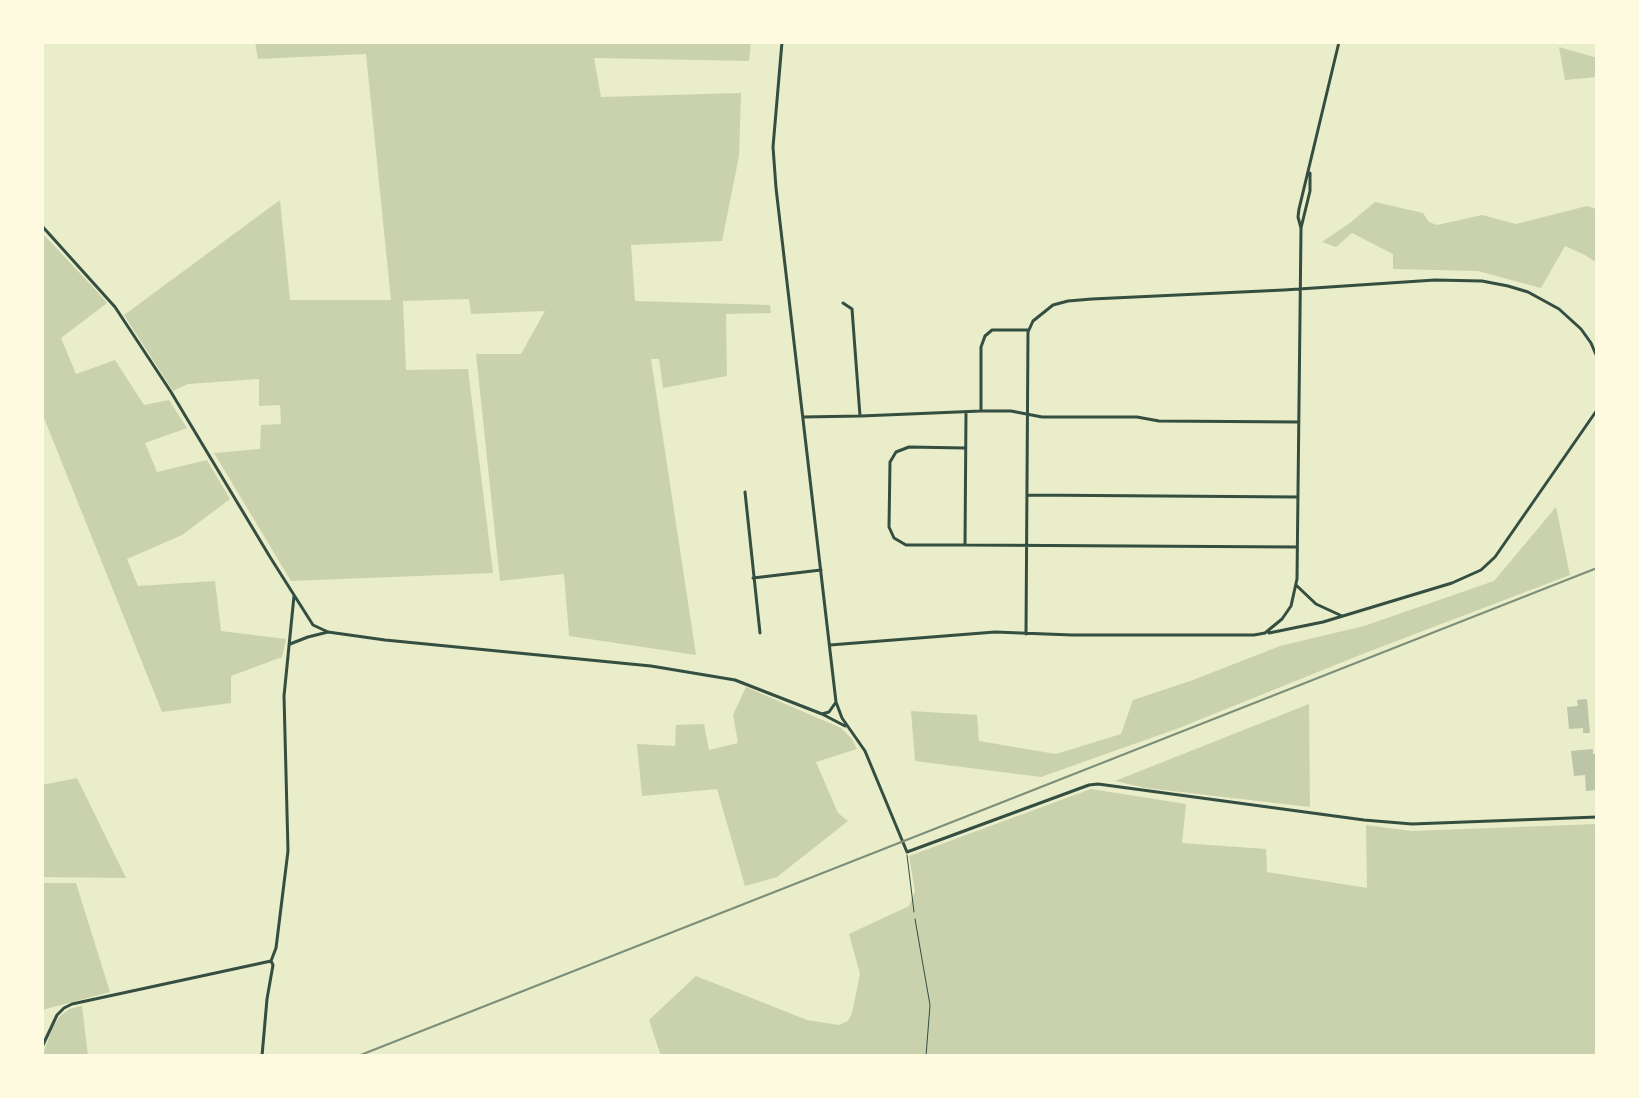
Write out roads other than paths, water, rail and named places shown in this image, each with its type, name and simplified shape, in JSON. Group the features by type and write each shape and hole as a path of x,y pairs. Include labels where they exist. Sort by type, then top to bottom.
{"street":[{"path":"782,42 773,147 777,199 836,702 848,728 865,751 907,852 1098,784 1412,824 1597,817"},
{"path":"1265,633 1276,626 1286,613 1296,585 1301,228 1298,217 1339,42"},
{"path":"42,226 115,307 171,392 313,625 328,632 385,640 651,666 735,680 822,714 848,728"},
{"path":"1026,634 1028,330 1046,309 1068,301 1452,280 1508,286 1535,295 1569,317 1587,336 1597,357"},
{"path":"843,303 852,309 860,416"},
{"path":"981,411 981,347 985,336 992,330 1028,330"},
{"path":"829,646 995,632 1254,635 1290,630 1452,583 1474,575 1495,557 1597,410"},
{"path":"803,417 1011,411 1042,417 1298,422"},
{"path":"965,545 966,412"},
{"path":"966,448 909,447 896,452 890,462 889,527 894,538 906,545 1297,547"},
{"path":"745,492 760,633"},
{"path":"1027,495 1298,497"},
{"path":"753,578 821,570"},
{"path":"1296,585 1316,604 1342,616"},
{"path":"262,1056 271,961 276,948 288,851 284,696 294,596"},
{"path":"289,645 328,632"},
{"path":"822,714 829,712 836,702"},
{"path":"42,1047 57,1015 72,1004 271,961"}],"lane":[{"path":"907,852 914,912"}],"railway":[{"path":"358,1056 1597,568"}]}
